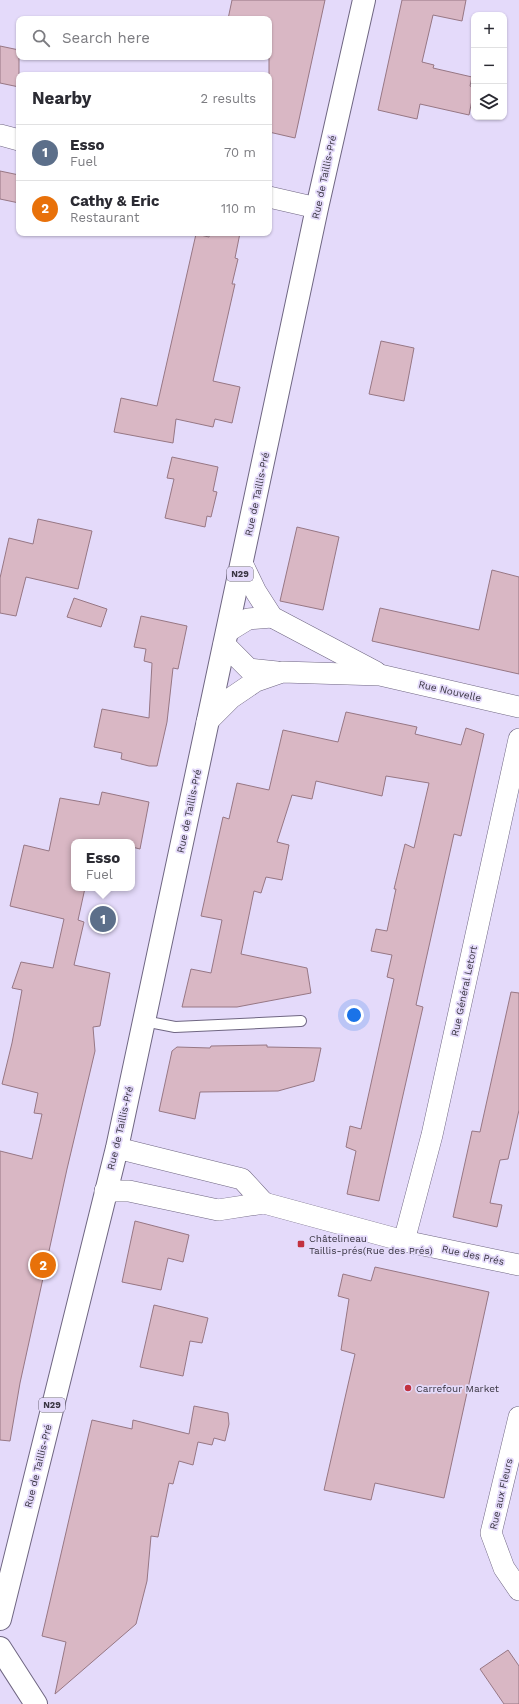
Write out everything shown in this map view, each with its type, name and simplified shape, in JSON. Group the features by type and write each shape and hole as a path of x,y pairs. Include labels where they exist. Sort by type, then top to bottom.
{"main road":[{"name":"Rue de Taillis-Pré","path":"0,1618 105,1191 117,1148 317,208 364,0"},
{"path":"0,1648 36,1704"}],"street":[{"path":"0,135 16,139"},
{"path":"272,198 317,208"},
{"name":"Rue Nouvelle","path":"242,563 256,592 272,617 380,675"},
{"path":"226,638 248,619 272,617"},
{"name":"Rue Nouvelle","path":"226,638 249,669 282,672 380,675 519,708"},
{"name":"Rue Nouvelle","path":"208,722 231,698 256,681 282,672"},
{"name":"Rue Général Letort","path":"404,1241 432,1135 519,739"},
{"path":"117,1148 242,1179 264,1203"},
{"path":"105,1191 128,1191 218,1210 264,1203"},
{"name":"Rue des Prés","path":"264,1203 404,1241 519,1265"},
{"name":"Rue aux Fleurs","path":"519,1417 491,1533 504,1568 519,1590"}],"lane":[{"path":"144,1021 175,1026 301,1021"}],"building":[{"path":"232,0 325,0 295,138 272,133 272,72 269,72 269,60 272,60 272,16 229,16"},
{"path":"402,0 466,0 462,21 433,15 422,62 434,65 433,68 471,77 471,105 469,115 420,104 417,119 378,110"},
{"path":"0,46 16,49 16,60 19,60 19,72 16,72 16,86 0,83"},
{"path":"0,171 16,174 16,202 0,199"},
{"path":"196,236 239,236 235,258 238,259 232,284 235,284 213,381 240,387 232,423 215,419 213,427 176,419 173,443 114,432 121,398 157,406"},
{"path":"381,341 414,348 404,401 369,394"},
{"path":"172,457 218,467 213,491 217,492 211,517 207,516 205,527 165,518 174,479 167,478"},
{"path":"38,519 92,531 78,589 26,577 16,616 0,613 0,578 9,538 33,544"},
{"path":"297,527 339,537 323,610 280,601"},
{"path":"492,570 519,577 519,674 372,641 380,608 479,630"},
{"path":"74,598 107,609 101,627 67,617"},
{"path":"141,616 187,626 178,669 173,668 167,722 157,766 149,766 121,759 122,753 94,747 102,709 149,718 152,663 144,661 146,649 134,647"},
{"path":"346,712 417,727 415,734 461,745 466,728 484,734 461,836 454,834 416,1005 423,1007 379,1201 347,1194 356,1151 346,1147 350,1126 361,1129 394,979 387,977 392,955 371,951 376,929 387,931 396,889 394,889 405,844 414,848 429,783 386,776 382,796 316,781 312,799 292,795 277,842 289,845 282,880 266,877 261,893 254,891 241,954 307,968 311,993 237,1007 182,1007 191,969 211,973 222,920 201,916 223,817 229,819 237,783 269,790 283,730 338,742"},
{"path":"102,792 149,802 140,849 135,848 135,839 71,839 71,891 84,891 78,920 84,922 74,965 110,973 100,1026 93,1027 95,1051 67,1169 20,1383 10,1441 0,1440 0,1151 32,1159 42,1114 34,1113 38,1093 2,1084 12,1043 22,990 12,988 21,962 53,968 64,919 10,906 24,845 49,851 60,798 99,805"},
{"path":"511,992 519,993 519,1110 508,1159 500,1160 490,1203 502,1205 497,1227 453,1217 472,1131 480,1132"},
{"path":"267,1045 267,1047 321,1048 314,1081 278,1091 200,1092 195,1119 159,1111 172,1051 177,1047 210,1048 211,1046"},
{"path":"135,1221 189,1235 183,1262 168,1258 161,1290 122,1282"},
{"name":"Carrefour Market","path":"375,1267 489,1292 444,1498 375,1483 371,1500 324,1490 355,1354 341,1350 349,1299 338,1296 343,1274 371,1281"},
{"path":"154,1305 208,1318 202,1343 190,1341 183,1376 140,1367"},
{"path":"194,1406 228,1413 229,1424 225,1441 214,1438 212,1445 198,1442 193,1465 179,1461 173,1484 169,1483 158,1537 151,1536 147,1581 136,1624 55,1694 66,1642 42,1636 92,1420 132,1429 133,1420 189,1434"},
{"path":"508,1650 519,1666 519,1704 504,1704 480,1669"}],"place":[{"name":"Esso","path":"103,919"},
{"name":"Châtelineau Taillis-prés(Rue des Prés)","path":"301,1244"},
{"name":"Cathy & Eric","path":"43,1265"},
{"name":"Carrefour Market","path":"408,1388"}]}
